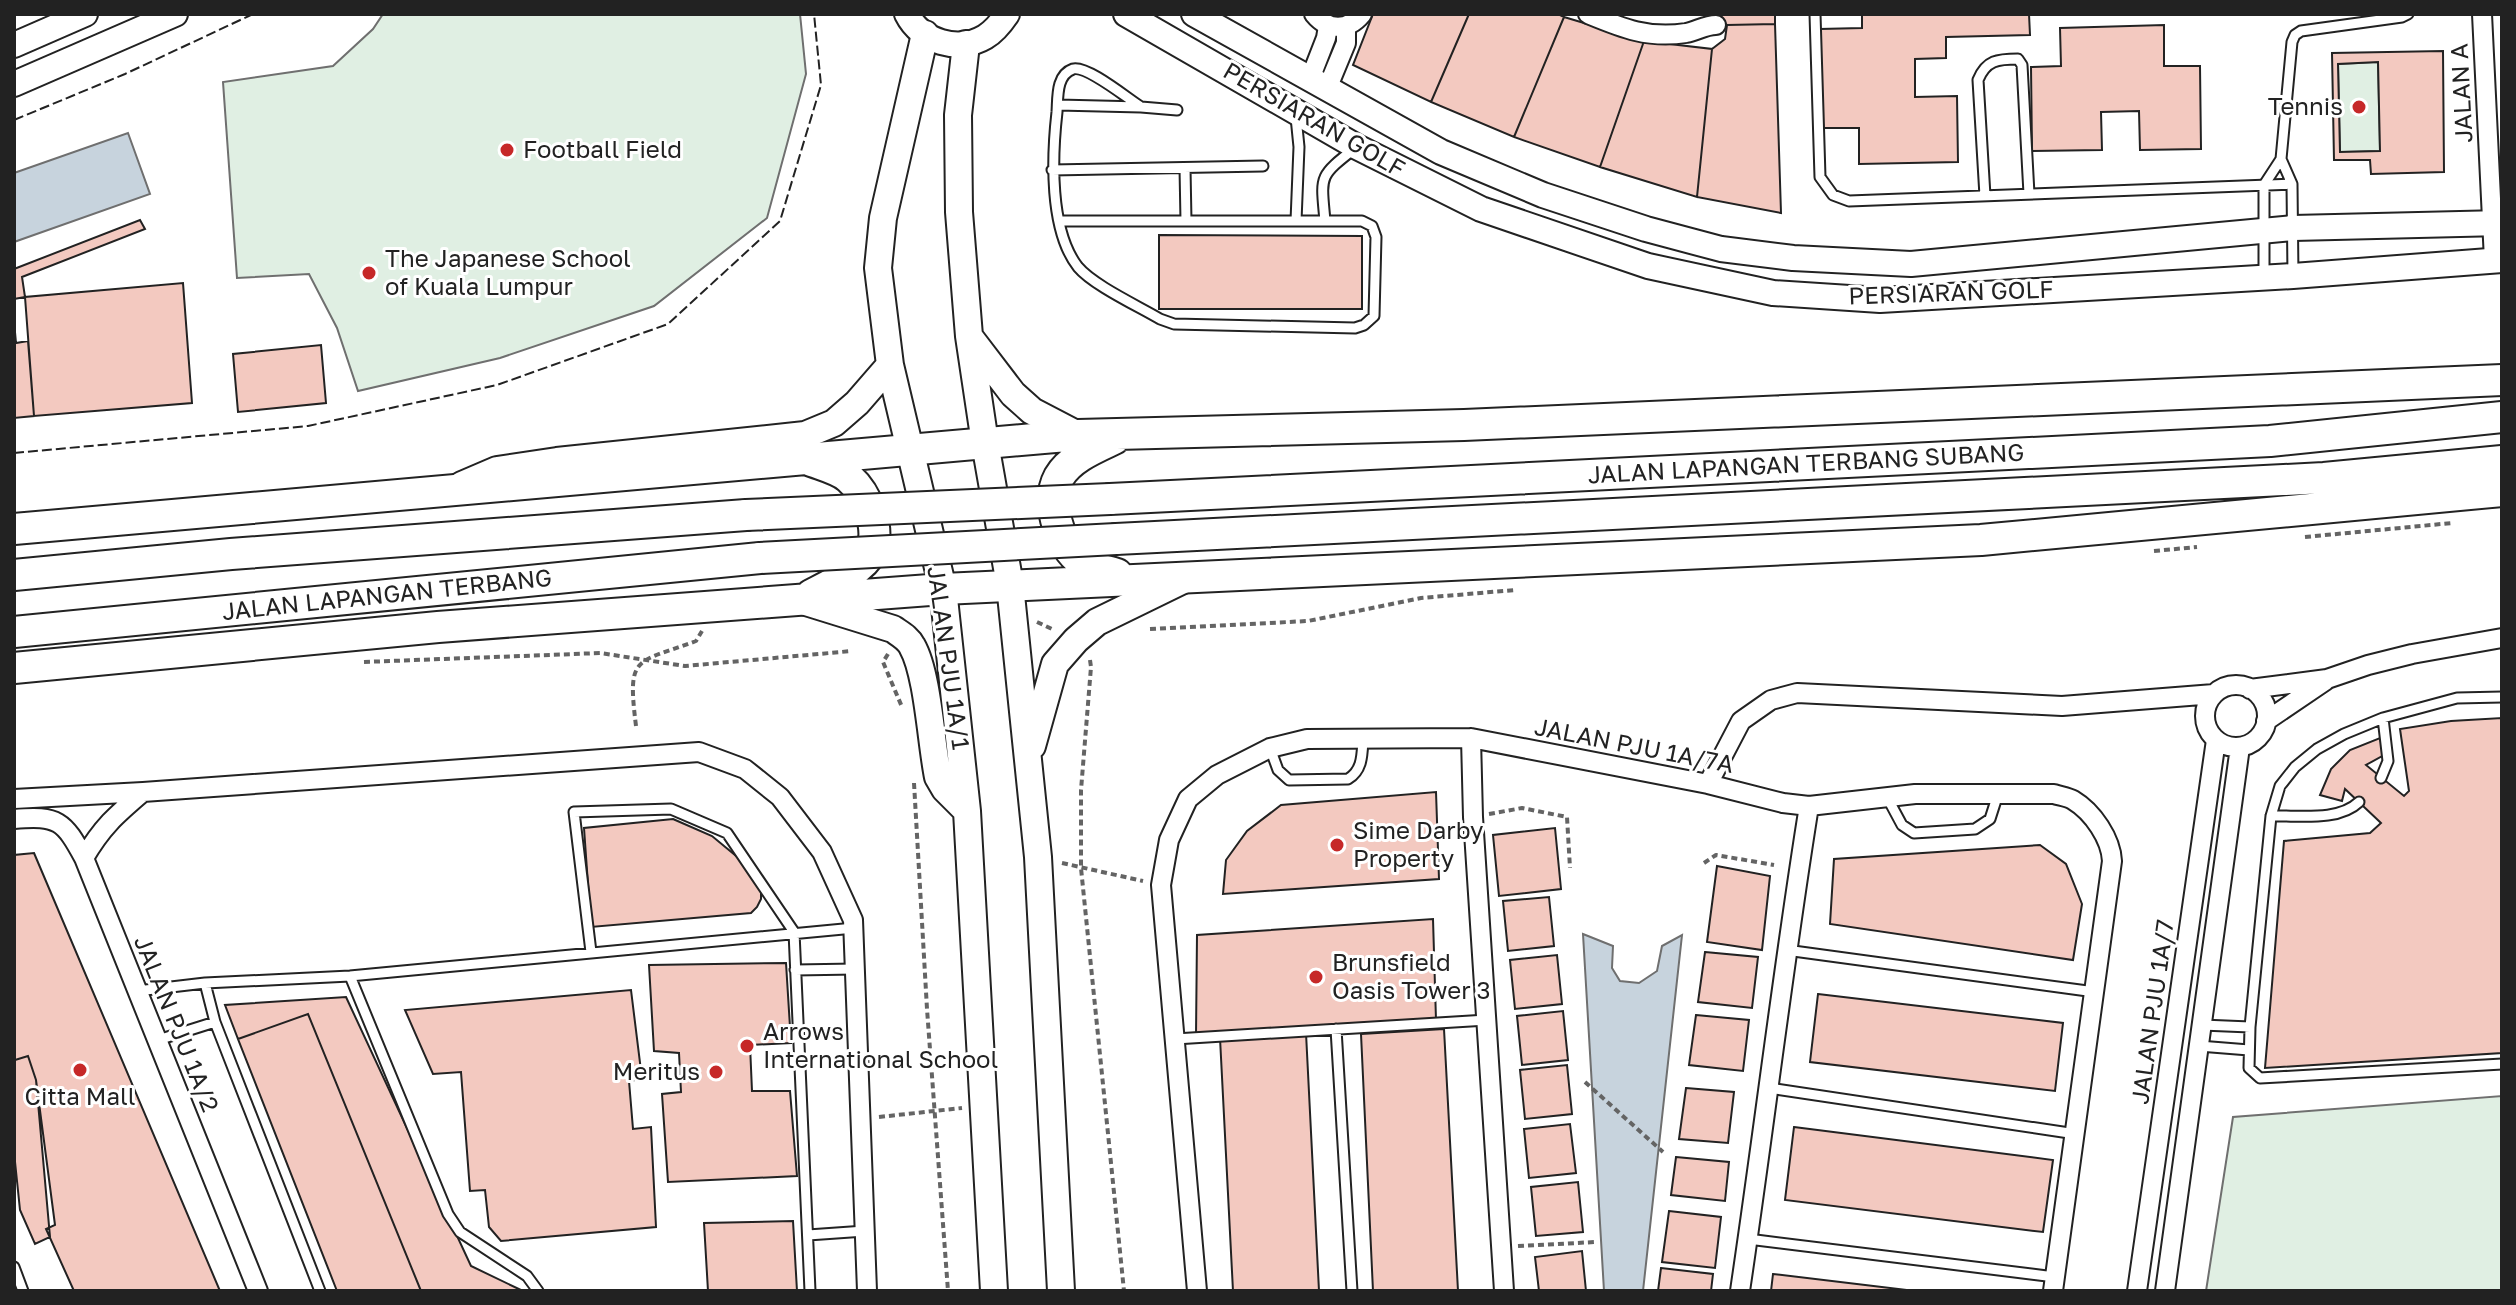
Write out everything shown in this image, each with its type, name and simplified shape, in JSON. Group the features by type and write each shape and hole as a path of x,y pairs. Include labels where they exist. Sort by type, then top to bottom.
{"main road":[{"name":"JALAN PJU 1A/1","path":"925,34 883,218 878,268 890,365 943,589 967,811 994,1291"},
{"path":"966,44 958,115 959,212 969,336 1012,598 1038,857 1061,1291"},
{"path":"969,336 1013,394 1032,411 1078,435"},
{"path":"451,489 497,470 805,435 834,423 857,403 890,365"},
{"path":"14,527 1078,435 1480,425 2502,380"},
{"name":"JALAN LAPANGAN TERBANG SUBANG","path":"746,515 2270,441 2502,417"},
{"path":"1125,434 1081,455 1059,476 1053,494 1062,539 1078,560 1138,580"},
{"path":"799,600 855,569 870,553 875,534 871,512 848,477 807,459"},
{"name":"JALAN LAPANGAN TERBANG SUBANG","path":"760,558 2324,478 2502,461"},
{"path":"14,668 438,627 943,589 1012,598 1138,580 1981,540 2502,491"},
{"name":"JALAN LAPANGAN TERBANG","path":"14,575 231,554 746,515"},
{"name":"JALAN LAPANGAN TERBANG","path":"14,632 760,558"},
{"path":"1028,760 1055,664 1076,640 1097,622 1190,577"},
{"path":"799,600 893,629 912,645 922,677 938,777 945,789 967,811"}],"street":[{"path":"14,45 85,14"},
{"path":"14,84 175,14"},
{"path":"907,14 925,34 937,41 966,44 983,38 997,28 1007,14"},
{"name":"PERSIARAN GOLF","path":"1126,14 1357,147 1481,209 1648,266 1773,293 1880,300 2293,276 2498,260"},
{"name":"PERSIARAN GOLF","path":"1194,14 1441,152 1543,195 1646,229 1721,249 1793,258 1911,264 2293,228 2497,223"},
{"path":"1318,84 1329,22 1354,23 1362,14"},
{"path":"1588,14 1628,31 1666,35 1716,25"},
{"name":"JALAN A","path":"2482,14 2496,169 2498,260"},
{"path":"1646,229 1652,257 1648,266"},
{"path":"2250,689 2327,679 2412,654 2502,638"},
{"path":"2266,721 2327,679"},
{"path":"1708,784 1741,721 1771,700 1797,693 2062,706 2214,694 2225,687 2237,685 2250,689 2260,697 2266,708 2262,733 2240,747 2216,740 2206,724 2205,714 2214,694"},
{"path":"1471,738 1473,817 1504,1291"},
{"name":"JALAN PJU 1A/7A","path":"1197,1291 1161,885 1169,840 1188,799 1217,775 1270,748 1307,739 1471,738 1809,806 1915,794 2054,794 2073,800 2092,817 2108,840 2112,861 2054,1284"},
{"name":"JALAN PJU 1A/7","path":"2137,1291 2216,740"},
{"name":"JALAN PJU 1A/7","path":"2165,1291 2240,747"},
{"path":"14,799 699,752 745,769 780,797 822,852 853,920 867,1291"},
{"path":"84,858 109,820 143,792"},
{"path":"1740,1291 1786,950 1809,806"},
{"name":"JALAN PJU 1A/2","path":"14,819 36,817 66,826 84,858 258,1291"}],"lane":[{"path":"1815,14 1820,177 1833,195 1849,201 2292,184"},
{"path":"2264,277 2264,185 2281,159 2295,35 2301,31 2408,14"},
{"path":"1985,196 1978,80 1983,68 2008,59 2018,59 2022,65 2029,194"},
{"path":"1060,221 1362,221 1372,226 1375,232 1374,316 1355,328 1174,324 1160,319 1086,275 1068,250 1060,221 1052,170 1060,83 1063,75 1071,70 1084,70 1141,107"},
{"path":"1058,105 1177,110"},
{"path":"1296,111 1299,139 1296,221"},
{"path":"1325,221 1324,176 1357,147"},
{"path":"2281,159 2292,184 2293,276"},
{"path":"1052,170 1263,166"},
{"path":"1185,168 1186,221"},
{"path":"2502,697 2457,698 2383,718 2317,749 2295,767 2280,786 2271,816 2250,1027 2249,1068 2260,1078 2502,1064"},
{"path":"2381,778 2388,761 2383,718"},
{"path":"1270,748 1278,770 1289,780 1348,779 1355,775 1361,762 1363,739"},
{"path":"1887,797 1902,825 1914,833 1975,829 1990,819 1998,794"},
{"path":"2271,816 2340,813 2359,802"},
{"path":"591,952 574,812 671,809 727,833 794,932 810,1291"},
{"path":"137,991 205,983 350,976 854,928"},
{"path":"1786,950 2095,992"},
{"path":"795,970 855,969"},
{"path":"350,976 448,1214 460,1232 527,1276 538,1291"},
{"path":"205,983 215,1022 320,1291"},
{"path":"1173,1039 1487,1020"},
{"path":"157,1041 215,1022"},
{"path":"2202,1025 2250,1027"},
{"path":"1336,1029 1352,1291"},
{"path":"2199,1046 2249,1050"},
{"path":"1769,1088 2076,1134"},
{"path":"808,1235 865,1231"},
{"path":"1748,1239 2054,1284"},
{"path":"14,1267 23,1291"}],"path":[{"path":"1012,598 1076,640 1087,652 1091,667 1081,790 1081,868 1124,1291"},
{"path":"636,726 632,694 634,671 642,661 696,641 715,607"},
{"path":"359,662 600,653 685,666 852,651"},
{"path":"883,662 905,715"},
{"path":"913,774 948,1291"},
{"path":"1473,817 1522,808 1567,817 1570,868"},
{"path":"1704,863 1716,855 1774,865"},
{"path":"1038,857 1161,885"},
{"path":"1585,1082 1663,1152"},
{"path":"861,1119 983,1106"},
{"path":"1501,1247 1596,1242"}],"green space":[{"name":"Football Field","path":"383,14 800,14 806,74 767,218 654,306 500,358 358,391 337,328 309,274 237,278 223,82 333,66 373,29"},
{"name":"Tennis","path":"2378,62 2380,151 2340,152 2338,64"},
{"path":"2502,1096 2502,1291 2206,1291 2233,1117"}],"shaded area":[{"path":"128,133 150,194 14,242 14,173"},
{"path":"1583,934 1613,946 1612,968 1620,981 1639,983 1657,971 1662,946 1682,935 1643,1291 1604,1291"}],"building":[{"path":"1373,14 1469,14 1431,102 1353,65"},
{"path":"1469,14 1558,14 1564,17 1514,137 1431,102"},
{"path":"1707,14 1775,14 1775,24 1727,25"},
{"path":"1862,14 2029,14 2030,35 1946,37 1946,58 1915,59 1915,97 1957,96 1958,162 1859,164 1859,128 1821,128 1820,29 1862,28"},
{"path":"1564,17 1644,41 1600,167 1514,137"},
{"path":"1775,24 1781,213 1697,197 1712,49 1725,39 1727,25"},
{"path":"2164,25 2164,66 2200,66 2201,149 2140,150 2139,111 2101,112 2102,150 2032,151 2031,67 2061,66 2060,28"},
{"path":"1644,41 1712,49 1697,197 1600,167"},
{"path":"2443,51 2444,172 2371,174 2370,160 2334,160 2332,53","holes":["2378,62 2380,151 2340,152 2338,64"]},
{"path":"140,220 145,229 22,277 25,297 14,299 14,269"},
{"path":"1159,235 1362,236 1362,309 1159,309"},
{"path":"183,283 192,403 34,416 25,297"},
{"path":"14,321 16,343 28,341 34,416 14,418"},
{"path":"321,345 326,403 238,412 233,354"},
{"path":"2502,718 2502,1053 2265,1068 2284,841 2370,833 2381,823 2345,789 2342,801 2320,795 2331,769 2350,750 2380,738 2384,755 2366,765 2404,796 2409,791 2400,729 2451,721"},
{"name":"Sime Darby Property","path":"1436,792 1439,879 1223,894 1226,860 1247,831 1281,805"},
{"path":"673,819 712,836 747,865 761,888 757,907 751,913 591,927 584,828"},
{"path":"1555,828 1561,889 1499,896 1493,835"},
{"path":"2040,845 2066,864 2082,904 2073,960 1830,924 1834,859"},
{"name":"Citta Mall","path":"34,853 220,1291 74,1291 46,1229 55,1225 36,1080 28,1056 14,1058 14,855"},
{"path":"1717,866 1770,876 1762,950 1707,942"},
{"path":"1549,897 1554,946 1508,951 1503,901"},
{"name":"Brunsfield Oasis Tower 3","path":"1433,919 1436,1020 1196,1035 1197,935"},
{"path":"1705,952 1758,957 1752,1008 1698,1002"},
{"path":"1557,955 1562,1004 1515,1009 1510,960"},
{"name":"Meritus","path":"786,963 791,1043 750,1045 752,1091 790,1091 797,1176 668,1182 662,1094 681,1092 679,1053 654,1051 649,965"},
{"path":"631,990 642,1079 629,1081 633,1129 651,1127 656,1227 501,1241 489,1227 485,1190 470,1191 461,1072 433,1074 405,1010"},
{"path":"1818,994 2063,1023 2055,1091 1810,1062"},
{"path":"346,997 471,1266 523,1291 421,1291 308,1014 238,1039 225,1005"},
{"path":"1563,1011 1568,1060 1522,1065 1517,1016"},
{"path":"308,1014 421,1291 337,1291 238,1039"},
{"path":"1696,1015 1749,1020 1743,1071 1689,1065"},
{"path":"1444,1029 1458,1291 1373,1291 1361,1034"},
{"path":"1306,1033 1319,1291 1233,1291 1220,1038"},
{"path":"28,1056 36,1080 50,1237 35,1244 20,1210 14,1152 14,1058"},
{"path":"1567,1065 1572,1114 1525,1119 1520,1070"},
{"path":"1686,1088 1734,1092 1728,1143 1679,1139"},
{"path":"1570,1124 1576,1173 1529,1178 1524,1129"},
{"path":"1794,1127 2053,1160 2043,1232 1785,1200"},
{"path":"1676,1157 1729,1162 1725,1201 1671,1195"},
{"path":"1578,1182 1583,1232 1536,1236 1531,1187"},
{"path":"1669,1211 1721,1217 1715,1268 1662,1262"},
{"path":"793,1221 797,1291 708,1291 704,1223"},
{"path":"1582,1251 1586,1291 1539,1291 1535,1257"},
{"path":"1661,1268 1713,1274 1711,1291 1658,1291"},
{"path":"1773,1274 1915,1291 1771,1291"}],"fence":[{"path":"14,120 125,74 253,14"},
{"path":"14,453 308,426 497,385 668,324 780,221 821,85 814,14"}],"place":[{"name":"Tennis","path":"2359,107"},
{"name":"Football Field","path":"507,150"},
{"name":"The Japanese School of Kuala Lumpur","path":"369,273"},
{"name":"Sime Darby Property","path":"1337,845"},
{"name":"Brunsfield Oasis Tower 3","path":"1316,977"},
{"name":"Arrows International School","path":"747,1046"},
{"name":"Citta Mall","path":"80,1070"},
{"name":"Meritus","path":"716,1072"}]}
